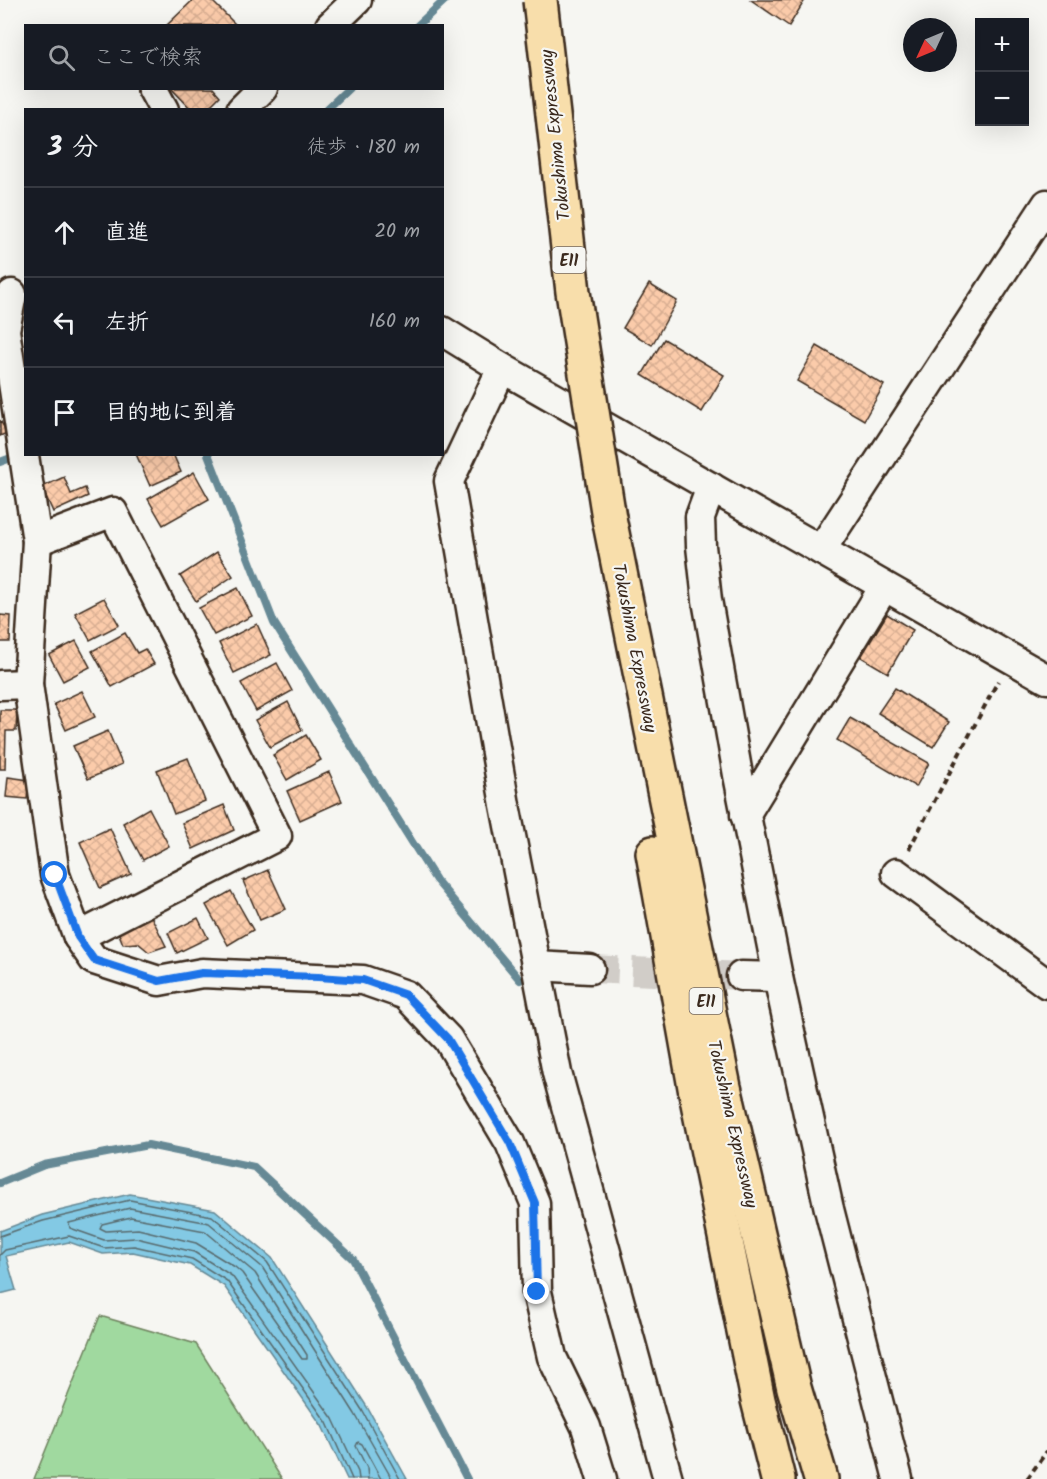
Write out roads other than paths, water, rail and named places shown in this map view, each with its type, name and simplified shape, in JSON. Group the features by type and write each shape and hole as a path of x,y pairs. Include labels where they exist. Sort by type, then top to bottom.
{"highway":[{"name":"Tokushima Expressway","path":"540,0 573,292 609,518 651,838 698,1104 758,1400 778,1479"},
{"name":"Tokushima Expressway","path":"609,518 724,1087 794,1388 821,1479"}],"street":[{"path":"332,24 357,0"},
{"path":"153,90 163,108"},
{"path":"243,108 261,90"},
{"path":"820,550 1047,204"},
{"path":"9,290 4,330 37,542 28,684 55,875 78,937 94,960 159,981 202,973 329,978 363,980 406,995 448,1039 510,1143 535,1203 537,1292 552,1357 586,1427 602,1479"},
{"path":"444,332 502,368 1047,680"},
{"path":"502,368 449,481 505,806 557,1073 668,1479"},
{"path":"711,487 700,517 700,546 709,612 745,815 829,1209 898,1479"},
{"path":"37,542 113,512 277,836 78,937"},
{"path":"745,815 884,587"},
{"path":"0,685 28,684"},
{"path":"896,873 1047,984"},
{"path":"536,966 590,969"},
{"path":"741,976 778,977"}],"water":[{"path":"130,1194 215,1210 272,1258 367,1407 407,1479 347,1479 322,1426 224,1286 190,1265 133,1252 103,1254 69,1242 6,1256 16,1290 0,1294 0,1231 42,1215"}],"waterway":[{"path":"419,24 445,0"},
{"path":"328,108 347,90"},
{"path":"0,462 19,455"},
{"path":"209,456 274,623 436,880 520,980"},
{"path":"0,1183 44,1165 148,1145 254,1167 353,1259 467,1479"}],"tunnel":[{"path":"590,969 741,976"}]}
